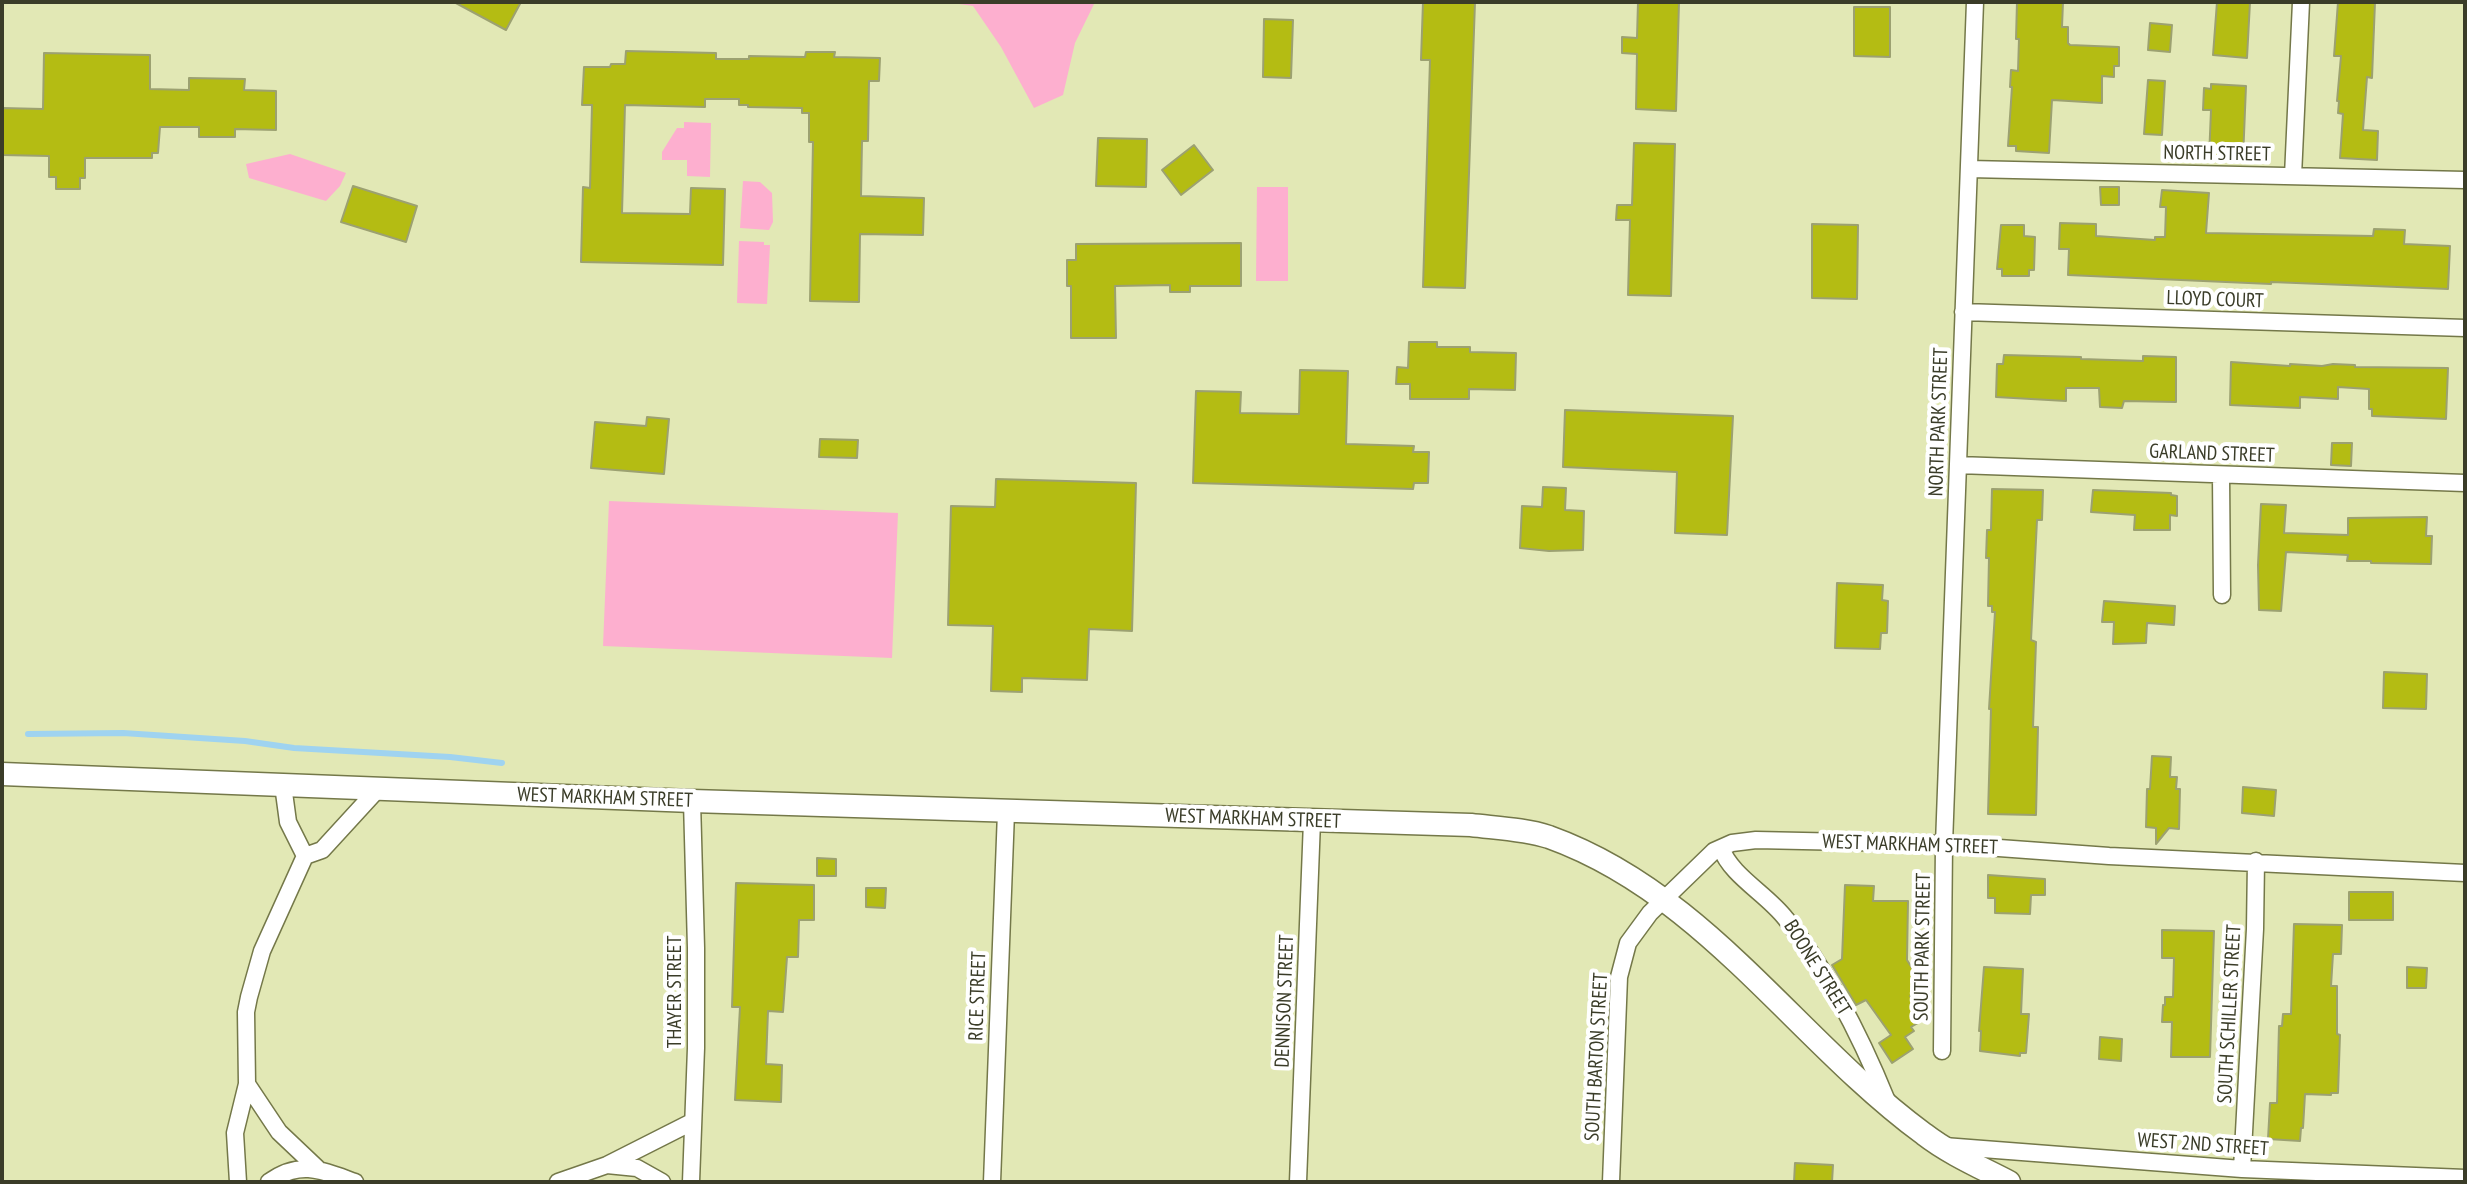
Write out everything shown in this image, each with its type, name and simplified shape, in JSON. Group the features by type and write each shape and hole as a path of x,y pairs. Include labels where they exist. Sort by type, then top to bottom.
{"main road":[{"name":"WEST MARKHAM STREET","path":"2,774 1006,812 1471,825 1546,836 1607,864 1664,900"},
{"name":"BOONE STREET","path":"1664,900 1729,953 1889,1106 1939,1145 2009,1182"}],"street":[{"name":"NORTH PARK STREET","path":"1944,844 1975,2"},
{"path":"2293,176 2301,2"},
{"name":"NORTH STREET","path":"1969,169 2465,180"},
{"name":"LLOYD COURT","path":"1963,312 2465,328"},
{"name":"GARLAND STREET","path":"1958,465 2465,483"},
{"path":"2221,475 2222,595"},
{"path":"283,785 288,822 305,856"},
{"path":"238,1182 235,1133 247,1084 246,1012 262,951 305,856 322,850 377,790"},
{"name":"THAYER STREET","path":"691,1182 696,1048 692,801"},
{"name":"RICE STREET","path":"992,1182 1006,812"},
{"name":"DENNISON STREET","path":"1298,1182 1312,821"},
{"name":"WEST MARKHAM STREET","path":"1664,900 1714,851 1732,843 1756,840 1944,844 2109,856 2465,873"},
{"name":"SOUTH PARK STREET","path":"1942,1051 1944,844"},
{"name":"BOONE STREET","path":"1721,848 1726,861 1770,901 1806,946 1856,1033 1889,1106"},
{"name":"SOUTH SCHILLER STREET","path":"2242,1169 2256,861"},
{"name":"SOUTH BARTON STREET","path":"1611,1182 1619,977 1628,943 1638,927 1664,900"},
{"path":"247,1084 279,1132 317,1168 355,1182"},
{"path":"558,1182 607,1165 692,1122"},
{"name":"WEST 2ND STREET","path":"1939,1145 2242,1169 2465,1178"},
{"path":"607,1165 637,1168 662,1182"},
{"path":"269,1182 286,1173 317,1168"}],"shaded area":[{"path":"945,2 1095,2 1075,43 1063,95 1034,108 1001,47 973,6"},
{"path":"684,122 711,123 710,177 687,176 687,160 662,160 662,152 677,128 684,128"},
{"path":"290,154 346,173 340,186 326,201 249,178 246,164"},
{"path":"743,181 760,182 772,193 773,222 769,230 740,228"},
{"path":"1257,187 1288,187 1288,281 1256,281"},
{"path":"739,241 770,245 767,304 737,303"},
{"path":"609,501 898,513 892,658 603,646"}],"building":[{"path":"454,2 521,2 506,30"},
{"path":"1423,2 1475,2 1465,288 1423,287 1430,60 1421,60"},
{"path":"1638,2 1679,2 1676,111 1636,109 1637,54 1622,53 1622,37 1637,38"},
{"path":"2017,2 2063,2 2062,27 2068,27 2070,45 2119,47 2119,66 2114,66 2114,77 2102,76 2102,103 2052,100 2049,153 2016,151 2016,146 2008,146 2011,70 2018,71"},
{"path":"2217,2 2250,2 2247,58 2213,55"},
{"path":"2338,2 2375,2 2372,78 2367,77 2363,130 2378,131 2377,160 2340,158 2343,114 2338,113 2337,101 2341,56 2334,56"},
{"path":"1854,7 1890,7 1890,57 1854,56"},
{"path":"1264,19 1293,20 1291,78 1263,77"},
{"path":"2150,23 2172,25 2170,52 2148,50"},
{"path":"626,51 716,53 716,59 805,57 806,52 835,52 834,57 880,58 879,81 869,81 868,141 862,141 861,196 924,198 923,235 860,234 859,302 810,301 813,142 809,142 809,113 802,113 802,108 748,107 739,105 739,99 705,99 705,107 625,105 622,213 690,214 691,188 725,189 723,265 581,262 583,187 590,188 592,105 582,105 584,67 625,64"},
{"path":"44,53 150,55 150,89 189,90 189,78 245,79 244,90 276,91 276,130 235,129 235,137 199,137 199,127 160,127 158,153 152,153 152,158 85,158 85,178 80,178 80,189 56,189 56,177 49,177 49,156 2,155 2,108 43,109"},
{"path":"2148,80 2165,81 2162,135 2144,134"},
{"path":"2211,84 2246,86 2243,159 2209,158 2211,110 2203,110 2204,88 2211,89"},
{"path":"1098,138 1147,139 1146,187 1096,186"},
{"path":"1634,143 1675,144 1671,296 1628,295 1630,220 1616,220 1617,205 1632,205"},
{"path":"1194,145 1213,170 1181,195 1162,170"},
{"path":"353,186 417,206 406,242 341,222"},
{"path":"2100,187 2119,187 2119,205 2101,205"},
{"path":"2162,190 2209,193 2206,233 2373,236 2374,229 2405,230 2404,244 2450,246 2448,289 2068,275 2069,249 2059,249 2060,223 2096,224 2096,236 2155,240 2155,237 2165,237 2166,207 2160,207"},
{"path":"1812,224 1858,225 1857,299 1812,298"},
{"path":"2001,225 2024,225 2024,236 2035,237 2034,270 2029,270 2029,276 2002,276 2002,269 1997,269"},
{"path":"1241,243 1241,286 1190,286 1190,292 1170,292 1170,285 1115,286 1116,338 1071,338 1071,286 1067,286 1067,260 1076,260 1076,244"},
{"path":"1409,342 1437,342 1437,347 1470,347 1470,352 1516,353 1515,390 1469,389 1469,399 1410,399 1410,384 1396,384 1397,367 1408,368"},
{"path":"2004,355 2143,361 2143,356 2176,357 2176,402 2124,401 2122,408 2100,407 2099,388 2066,388 2066,401 1996,397 1997,364 2003,364"},
{"path":"2231,362 2448,368 2446,419 2372,416 2369,389 2338,387 2338,399 2300,397 2300,408 2230,405"},
{"path":"1300,370 1348,371 1346,444 1414,446 1413,452 1429,452 1428,483 1414,483 1413,489 1193,483 1196,391 1241,392 1240,413 1299,414"},
{"path":"1565,410 1733,416 1727,535 1675,533 1677,472 1563,467"},
{"path":"647,417 669,419 664,474 591,468 595,422 646,426"},
{"path":"820,439 858,440 857,458 819,457"},
{"path":"2332,443 2352,443 2351,466 2331,465"},
{"path":"996,479 1136,483 1132,631 1089,629 1087,680 1022,678 1022,692 991,691 993,626 948,625 951,506 995,507"},
{"path":"1543,487 1566,488 1565,510 1584,511 1583,550 1520,548 1522,506 1542,507"},
{"path":"1992,489 2043,490 2042,520 2037,520 2031,640 2036,642 2033,727 2038,727 2036,815 1988,814 1989,709 1995,612 1992,612 1992,606 1988,606 1989,558 1986,558 1987,530 1991,530"},
{"path":"2093,490 2171,493 2177,496 2177,516 2170,515 2170,530 2134,530 2135,515 2091,512"},
{"path":"2261,504 2286,505 2284,533 2348,535 2348,518 2427,517 2426,536 2432,536 2431,564 2371,563 2347,561 2348,555 2286,552 2281,611 2259,610"},
{"path":"1837,583 1883,585 1882,600 1888,601 1887,633 1881,633 1880,649 1835,648"},
{"path":"2104,601 2175,606 2174,625 2147,623 2146,643 2113,644 2114,622 2102,622"},
{"path":"2384,672 2427,674 2426,709 2383,708"},
{"path":"2152,756 2171,757 2170,777 2177,777 2176,789 2180,789 2179,829 2169,828 2156,844 2156,828 2146,827"},
{"path":"2243,787 2276,790 2274,816 2242,813"},
{"path":"817,858 836,859 836,876 817,876"},
{"path":"1988,875 2045,879 2045,895 2031,895 2030,914 1995,913 1995,898 1988,898"},
{"path":"736,883 814,885 814,920 799,920 798,957 787,957 783,1012 768,1011 766,1064 782,1065 781,1102 735,1100 740,1007 732,1007"},
{"path":"1845,885 1874,886 1873,901 1908,901 1907,960 1921,982 1918,984 1921,989 1910,996 1920,1011 1913,1016 1918,1023 1911,1027 1914,1031 1905,1037 1913,1049 1892,1063 1879,1043 1891,1035 1866,1000 1856,1005 1832,965 1842,959"},
{"path":"866,888 886,888 885,908 866,907"},
{"path":"2349,892 2393,892 2393,920 2349,920"},
{"path":"2294,924 2342,925 2341,954 2333,954 2331,986 2337,986 2337,1034 2340,1035 2338,1093 2305,1094 2300,1141 2268,1139 2270,1103 2277,1103 2279,1026 2282,1026 2283,1014 2291,1014"},
{"path":"2162,930 2214,931 2210,1057 2171,1057 2172,1022 2162,1022 2165,997 2173,997 2174,958 2162,958"},
{"path":"1984,967 2023,969 2021,1014 2029,1014 2026,1053 2020,1053 2020,1056 1980,1051"},
{"path":"2407,967 2427,968 2426,988 2407,988"},
{"path":"2100,1037 2122,1039 2121,1061 2099,1059"},
{"path":"1795,1163 1833,1165 1832,1182 1794,1182"}],"waterway":[{"path":"28,734 123,733 502,763"}]}
